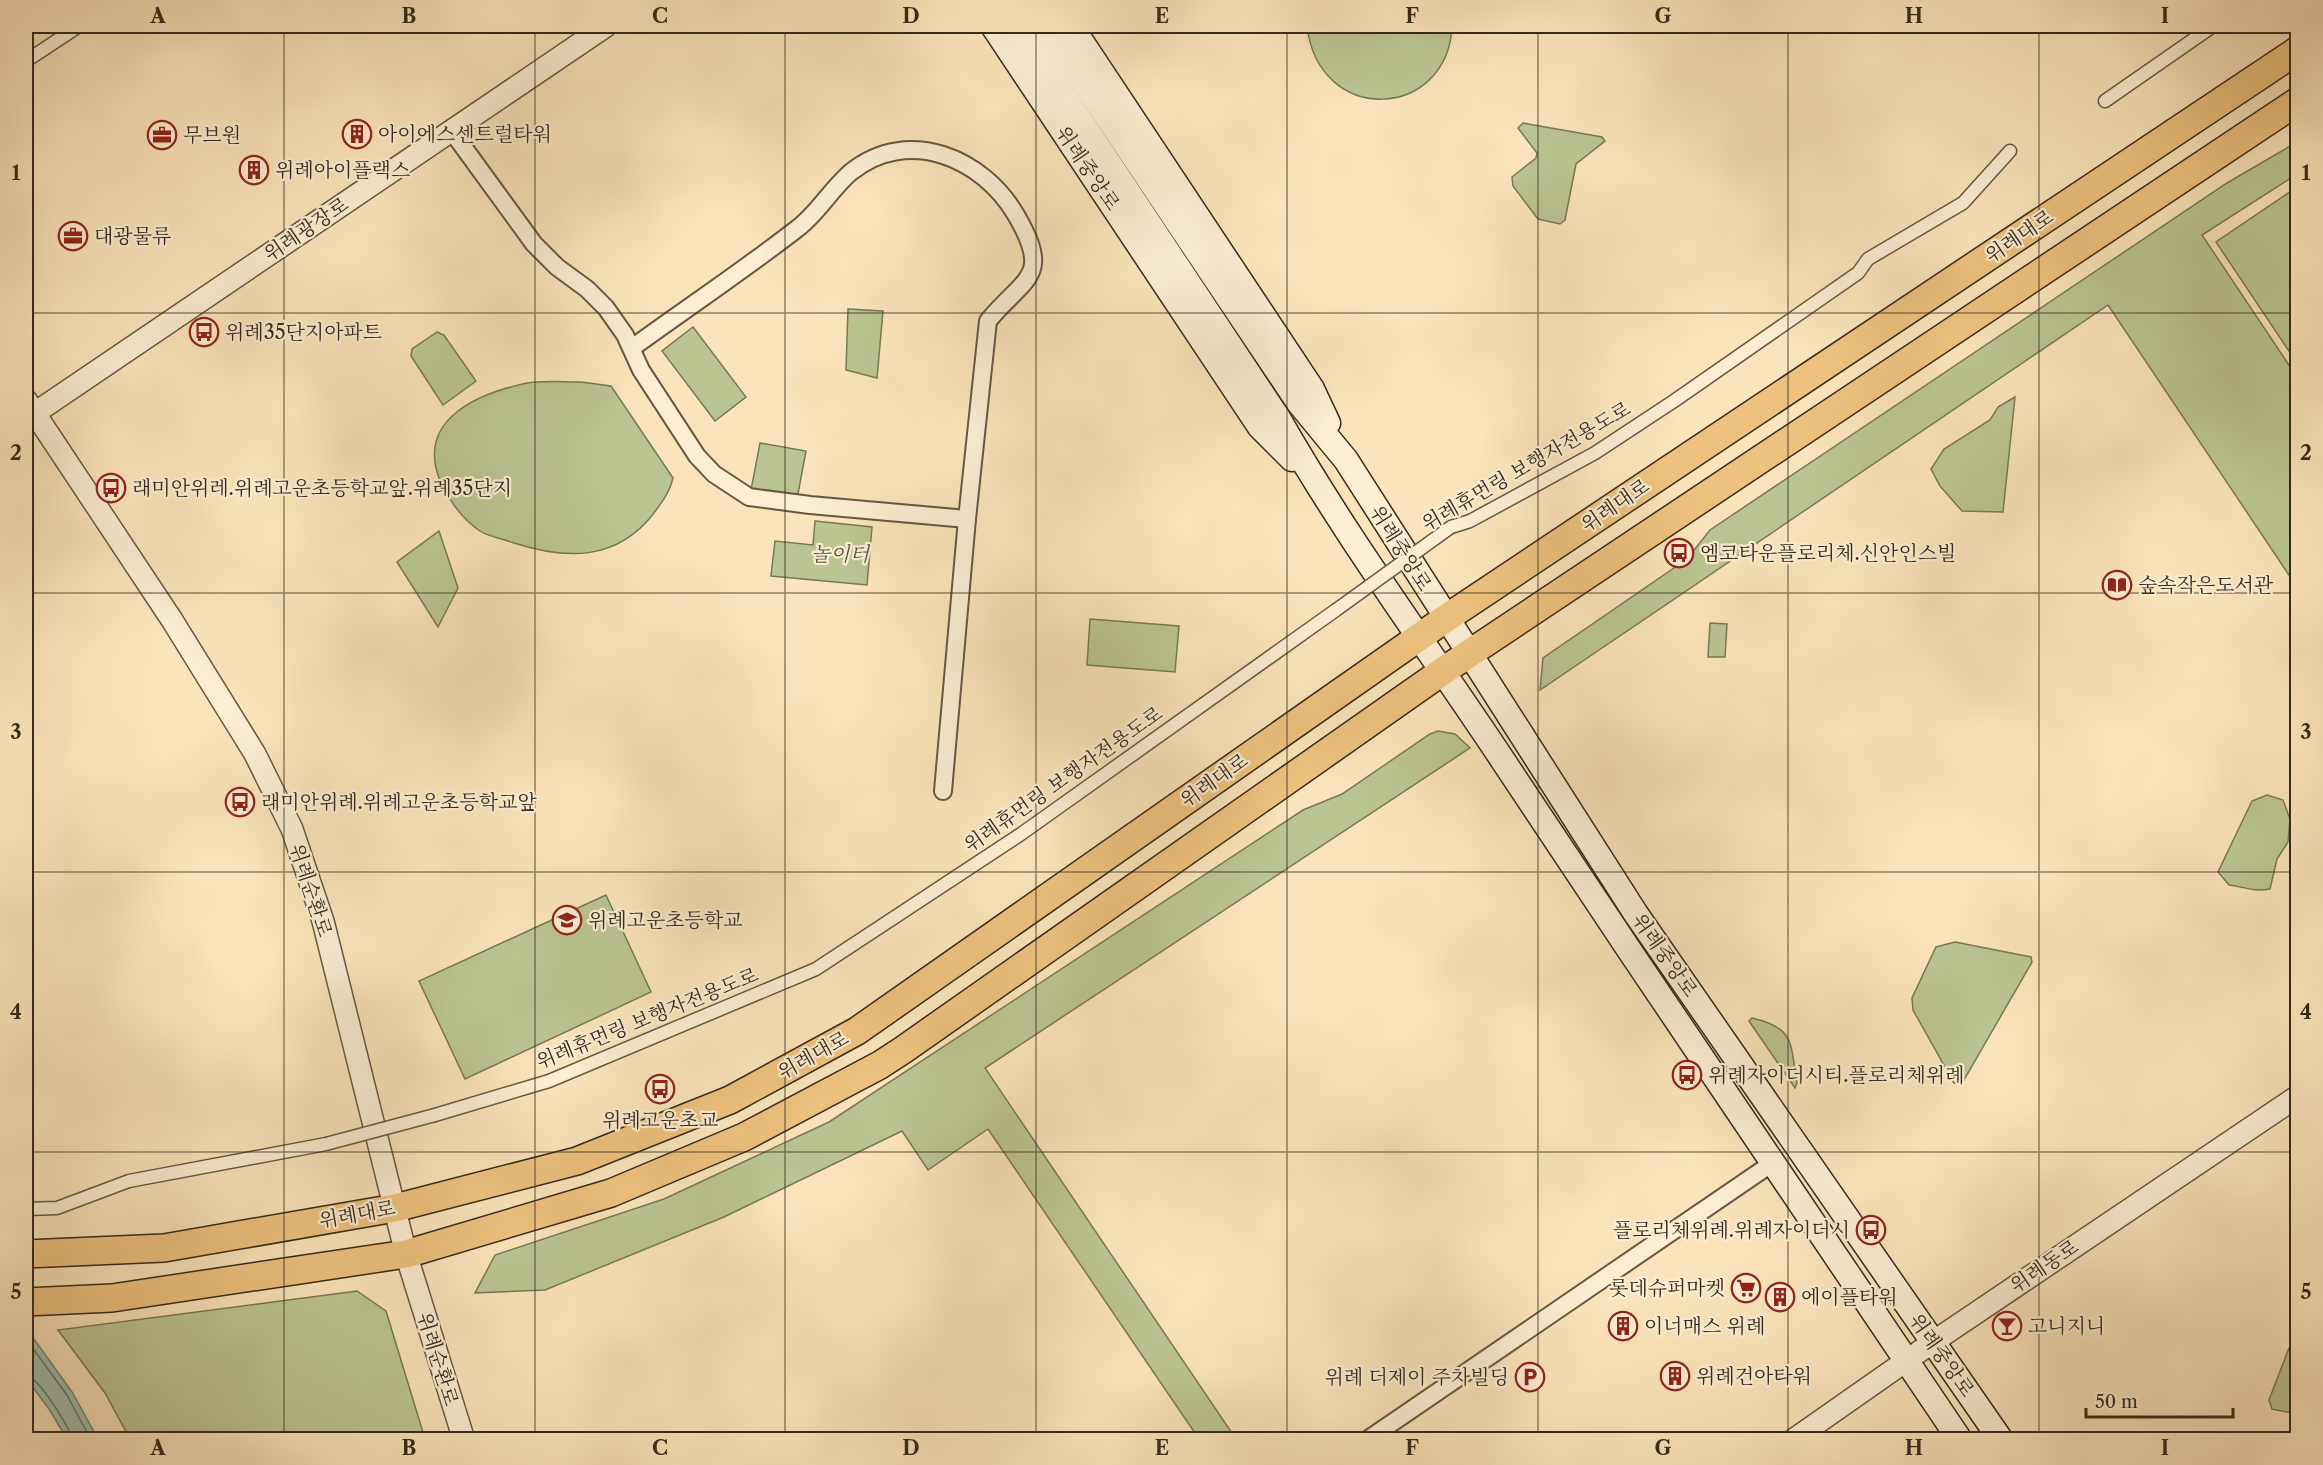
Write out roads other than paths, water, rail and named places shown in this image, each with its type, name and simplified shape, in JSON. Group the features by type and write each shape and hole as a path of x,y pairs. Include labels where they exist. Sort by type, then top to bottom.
{"main road":[{"name":"위례중앙로","path":"993,26 1260,427 1314,482"},
{"name":"위례중앙로","path":"1018,26 1278,418 1314,482 1420,636 1771,1164 1960,1440"},
{"name":"위례중앙로","path":"1046,26 1299,403 1346,460"},
{"name":"위례중앙로","path":"1071,26 1312,389 1346,460 1445,619 1636,914 2001,1440"},
{"name":"위례대로","path":"35,1253 164,1248 395,1208 577,1161 730,1100 857,1031 1420,636 2298,50"},
{"name":"위례대로","path":"26,1302 112,1298 255,1279 406,1254 610,1193 744,1137 880,1065 1443,671 2298,101"}],"street":[{"path":"26,61 79,26"},
{"name":"위례광장로","path":"30,407 606,26"},
{"path":"2105,101 2213,26"},
{"path":"451,130 534,244 557,267 587,289 606,308 632,348 642,370 697,456 714,474 749,497 810,506 967,519"},
{"path":"632,348 801,226 840,183 860,165 884,154 916,149 955,157 978,172 1006,200 1029,238 1033,260 1030,278 988,321 967,519 943,791"},
{"name":"위례휴먼링 보행자전용도로","path":"26,1209 57,1208 129,1181 326,1144 549,1081 816,969 1021,834 1451,526 1470,521 1595,453 1674,401 1850,278 1868,260 1963,203 2010,151"},
{"name":"위례순환로","path":"30,407 172,620 255,754 292,829 323,921 406,1254 464,1440"},
{"name":"위례동로","path":"1793,1440 1933,1342 2298,1096"},
{"path":"1367,1440 1771,1164"}],"water":[{"path":"26,1328 72,1392 98,1439 67,1439 26,1378"}],"tram line":[{"path":"26,38 43,26"}],"place":[{"name":"아이에스센트럴타워","path":"357,134"},
{"name":"무브원","path":"162,135"},
{"name":"위례아이플랙스","path":"254,170"},
{"name":"대광물류","path":"73,236"},
{"name":"위례35단지아파트","path":"204,332"},
{"name":"래미안위레.위례고운초등학교앞.위례35단지","path":"111,488"},
{"name":"엠코타운플로리체.신안인스빌","path":"1679,553"},
{"name":"숲속작은도서관","path":"2117,585"},
{"name":"래미안위례.위례고운초등학교앞","path":"240,802"},
{"name":"위례고운초등학교","path":"567,920"},
{"name":"위례자이더시티.플로리체위례","path":"1687,1075"},
{"name":"위례고운초교","path":"660,1089"},
{"name":"플로리체위례.위례자이더시","path":"1871,1230"},
{"name":"롯데슈퍼마켓","path":"1746,1288"},
{"name":"에이플타워","path":"1780,1297"},
{"name":"이너매스 위례","path":"1623,1326"},
{"name":"고니지니","path":"2007,1326"},
{"name":"위례건아타워","path":"1675,1376"},
{"name":"위례 더제이 주차빌딩","path":"1530,1377"}],"park label":[{"name":"놀이터","path":"840,554"}]}
